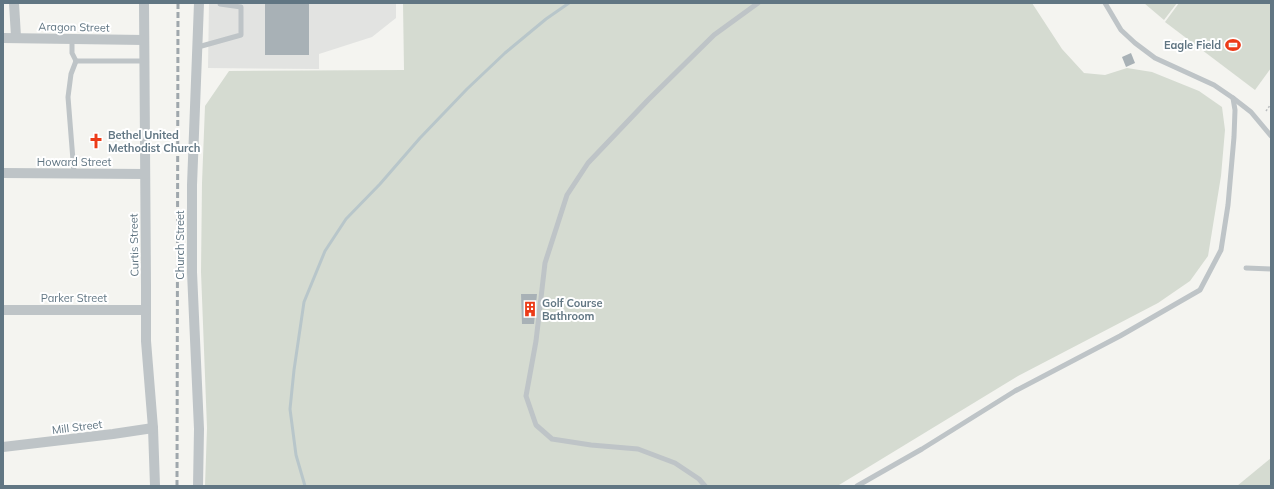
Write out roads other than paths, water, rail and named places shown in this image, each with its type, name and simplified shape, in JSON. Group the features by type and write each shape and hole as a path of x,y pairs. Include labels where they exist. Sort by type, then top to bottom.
{"street":[{"path":"14,3 16,38"},
{"name":"Curtis Street","path":"144,3 146,341 153,428 155,486"},
{"name":"Church Street","path":"198,486 199,429 192,272 192,193 199,3"},
{"name":"Aragon Street","path":"3,38 144,40"},
{"name":"Howard Street","path":"3,173 145,174"},
{"name":"Parker Street","path":"3,310 146,310"},
{"name":"Mill Street","path":"3,448 153,428"}],"lane":[{"path":"198,47 241,35 241,7 220,3"},
{"path":"705,486 699,479 675,463 638,449 591,445 552,439 536,425 526,396 536,341 546,263 568,194 588,163 648,100 714,35 758,3"},
{"path":"1105,3 1121,30 1134,43 1155,58 1214,85 1234,98 1251,112 1271,136"},
{"path":"72,39 72,53 76,61 71,74 68,97 74,173"},
{"path":"76,61 145,61"},
{"path":"856,486 922,449 1015,391 1120,336 1200,290 1221,250 1228,205 1235,110 1234,98"},
{"path":"1246,268 1271,269"}],"waterway":[{"path":"305,486 296,455 290,409 304,302 325,251 346,219 467,89 505,53 546,19 569,3"}],"railway":[{"path":"177,486 178,3"}],"place":[{"name":"Eagle Field","path":"1233,45"},
{"name":"Bethel United Methodist Church","path":"96,141"},
{"name":"Golf Course Bathroom","path":"530,309"}]}
